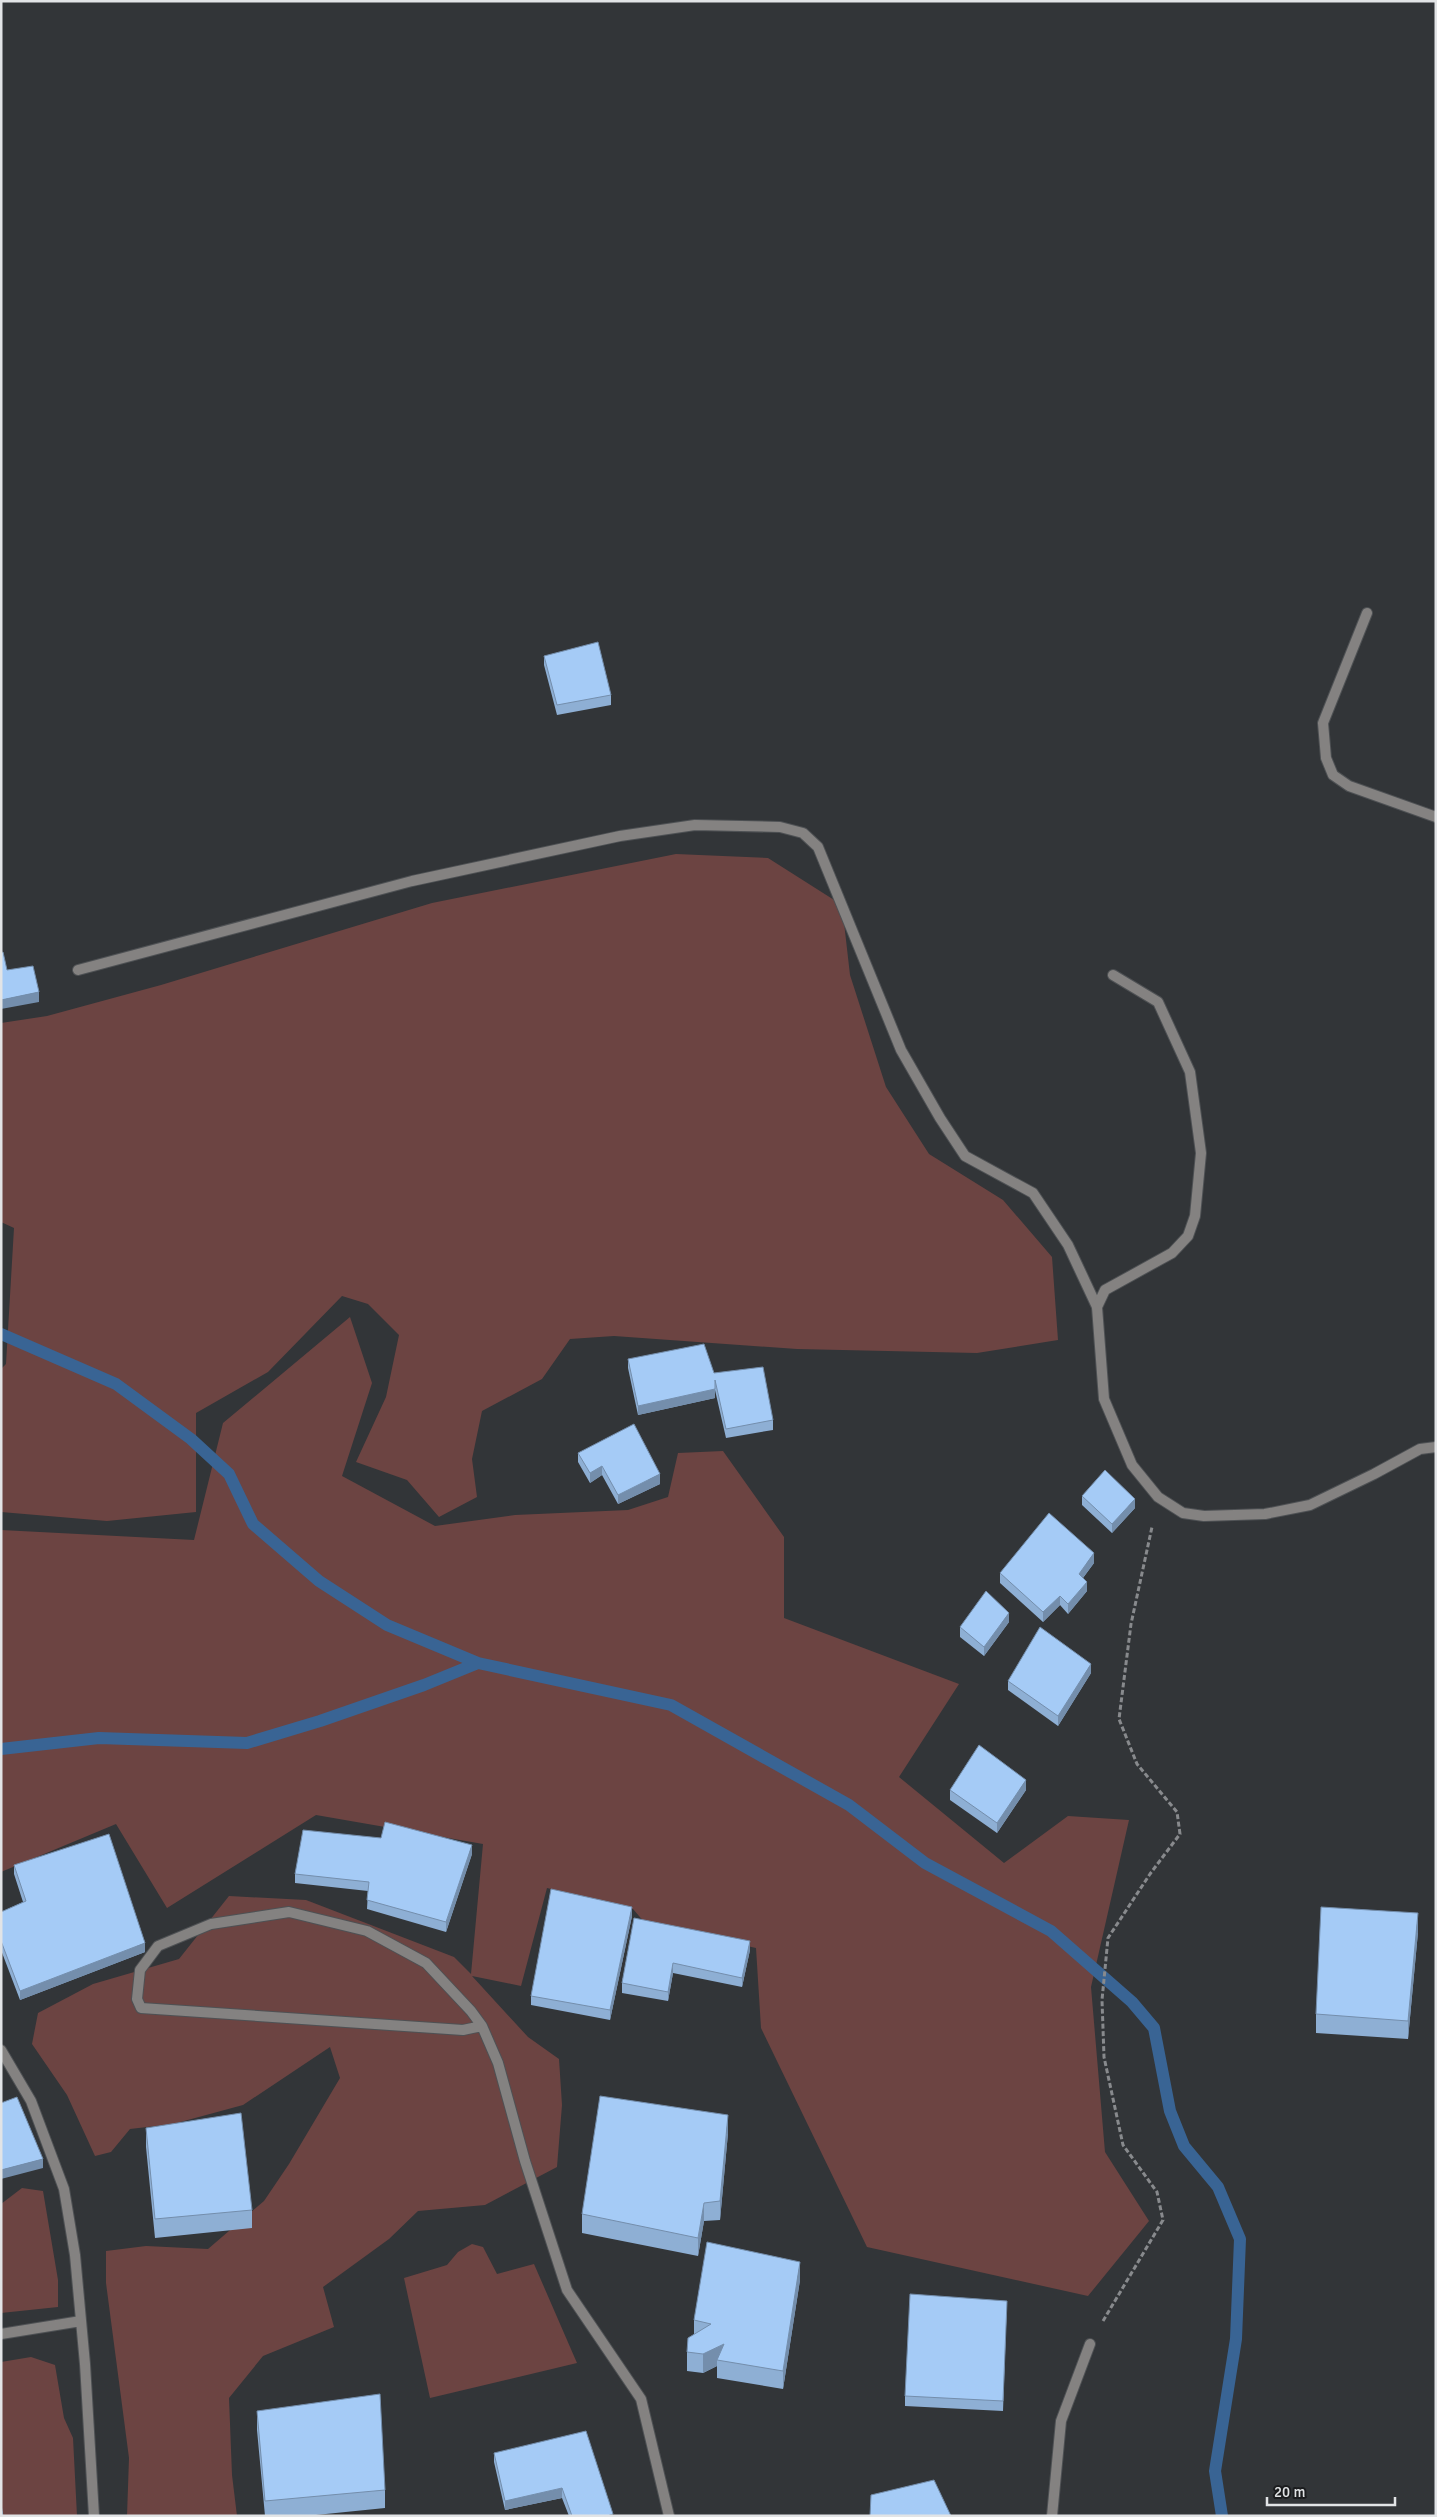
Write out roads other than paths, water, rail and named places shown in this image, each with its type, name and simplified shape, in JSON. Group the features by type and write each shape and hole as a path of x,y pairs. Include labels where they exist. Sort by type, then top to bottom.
{"street":[{"path":"1367,613 1323,723 1326,758 1333,775 1349,786 1436,817"},
{"path":"78,970 412,882 620,836 695,825 780,828 803,833 818,847 901,1050 940,1118 965,1156 1033,1193 1068,1244 1097,1307 1104,1399 1132,1466 1158,1497 1183,1513 1197,1515 1265,1514 1310,1505 1420,1449 1436,1447"},
{"path":"1097,1307 1105,1290 1172,1253 1188,1236 1195,1216 1201,1153 1190,1072 1158,1002 1113,974"},
{"path":"482,2026 463,2030 141,2008 137,1999 140,1970 158,1946 211,1924 290,1912 367,1931 426,1963 471,2011 482,2026 498,2063 525,2161 567,2290 641,2399 669,2516"},
{"path":"1,2050 31,2101 64,2189 75,2255 82,2321 94,2516"},
{"path":"1,2334 82,2321"},
{"path":"1052,2516 1061,2421 1090,2344"}],"waterway":[{"path":"1,1334 116,1384 191,1439 229,1474 253,1524 319,1581 387,1625 478,1663 671,1705 849,1805 925,1863 1051,1931 1132,2002 1154,2028 1170,2111 1184,2146 1218,2187 1240,2239 1236,2339 1215,2471 1222,2516"},
{"path":"1,1749 99,1738 247,1743 320,1721 424,1685 478,1663"}]}
